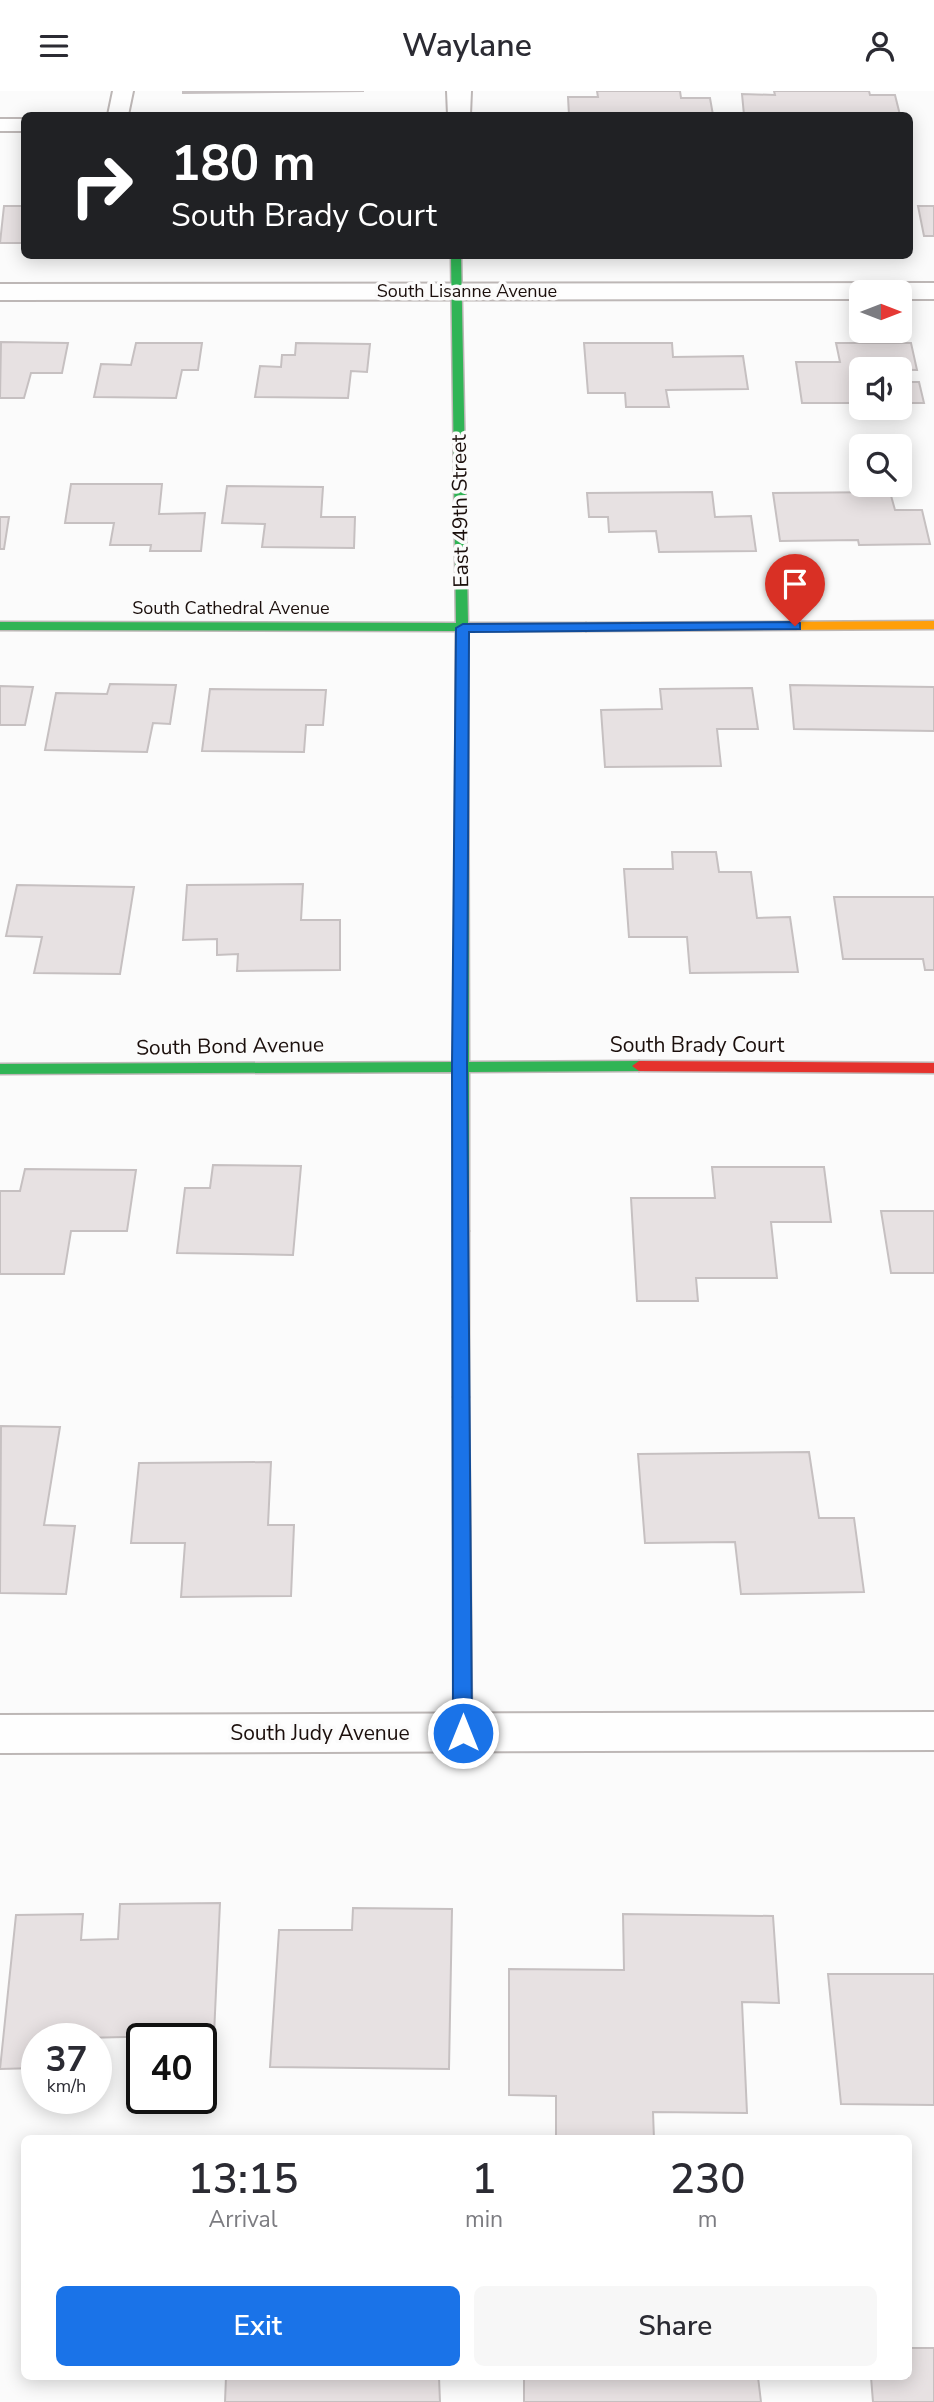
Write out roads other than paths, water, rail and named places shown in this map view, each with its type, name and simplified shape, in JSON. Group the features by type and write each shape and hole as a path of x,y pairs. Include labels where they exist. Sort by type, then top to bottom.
{"street":[{"path":"459,91 459,112"},
{"name":"East 49th Street","path":"456,259 463,628 460,1065 463,1733"},
{"name":"South Lisanne Avenue","path":"0,292 934,291"},
{"path":"463,628 934,625"},
{"name":"South Cathedral Avenue","path":"0,626 463,628"},
{"name":"South Brady Court","path":"460,1065 934,1068"},
{"name":"South Bond Avenue","path":"0,1069 460,1065"},
{"name":"South Judy Avenue","path":"0,1734 934,1731"}],"lane":[{"path":"119,112 123,91"},
{"path":"0,125 21,125"}]}
